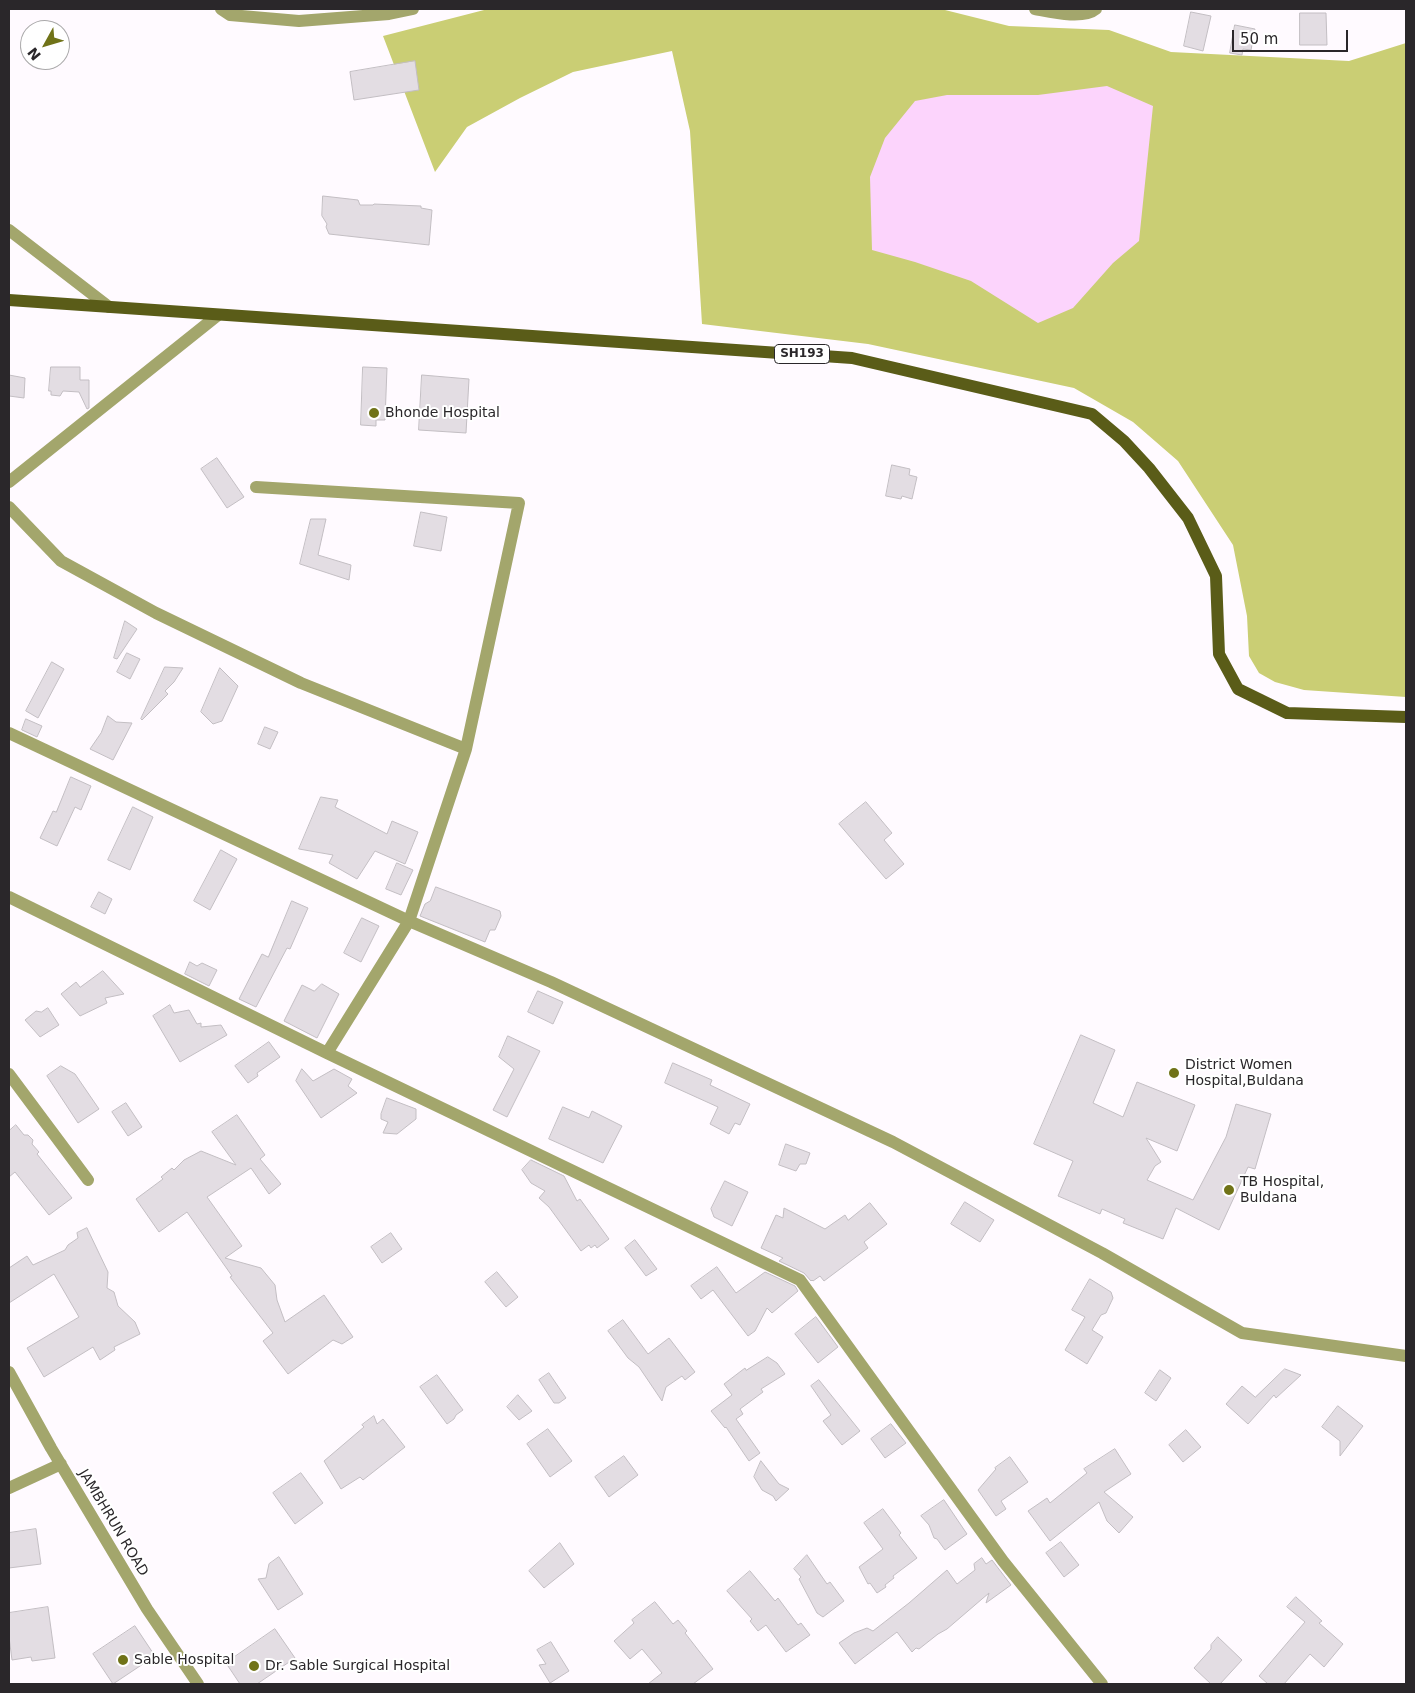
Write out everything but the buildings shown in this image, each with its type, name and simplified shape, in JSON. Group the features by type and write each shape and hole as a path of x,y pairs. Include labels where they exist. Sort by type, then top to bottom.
{"main road":[{"name":"SH193","path":"9,300 852,358 1092,414 1124,441 1149,468 1188,518 1216,576 1219,654 1238,689 1287,713 1406,717"}],"street":[{"path":"222,9 230,15 299,21 389,14 413,9"},
{"path":"1035,9 1060,14 1091,13 1096,9"},
{"path":"9,230 109,307"},
{"path":"9,482 218,315"},
{"path":"256,487 519,503 466,749 409,921 327,1054"},
{"path":"9,507 62,560 156,613 301,683 466,749"},
{"path":"9,733 409,921 551,982 893,1142 1102,1253 1242,1333 1406,1356"},
{"path":"9,897 327,1054 800,1280 1003,1560 1102,1684"},
{"path":"9,1074 88,1180"},
{"name":"JAMBHRUN ROAD","path":"9,1372 147,1609 198,1684"},
{"path":"9,1488 61,1464"}],"green space":[{"path":"488,9 941,9 1009,26 1109,30 1171,52 1349,61 1406,43 1406,697 1304,690 1275,682 1259,673 1249,656 1247,616 1233,545 1178,461 1133,422 1074,388 868,344 702,324 690,131 672,51 573,72 520,98 467,127 435,172 383,36"}],"shaded area":[{"path":"1107,86 1153,106 1139,241 1113,263 1073,308 1038,323 971,281 872,250 870,177 885,138 915,101 947,95 1038,95"}],"place":[{"name":"Bhonde Hospital","path":"374,413"},
{"name":"District Women Hospital,Buldana","path":"1174,1073"},
{"name":"TB Hospital, Buldana","path":"1229,1190"},
{"name":"Sable Hospital","path":"123,1660"},
{"name":"Dr. Sable Surgical Hospital","path":"254,1666"}]}
